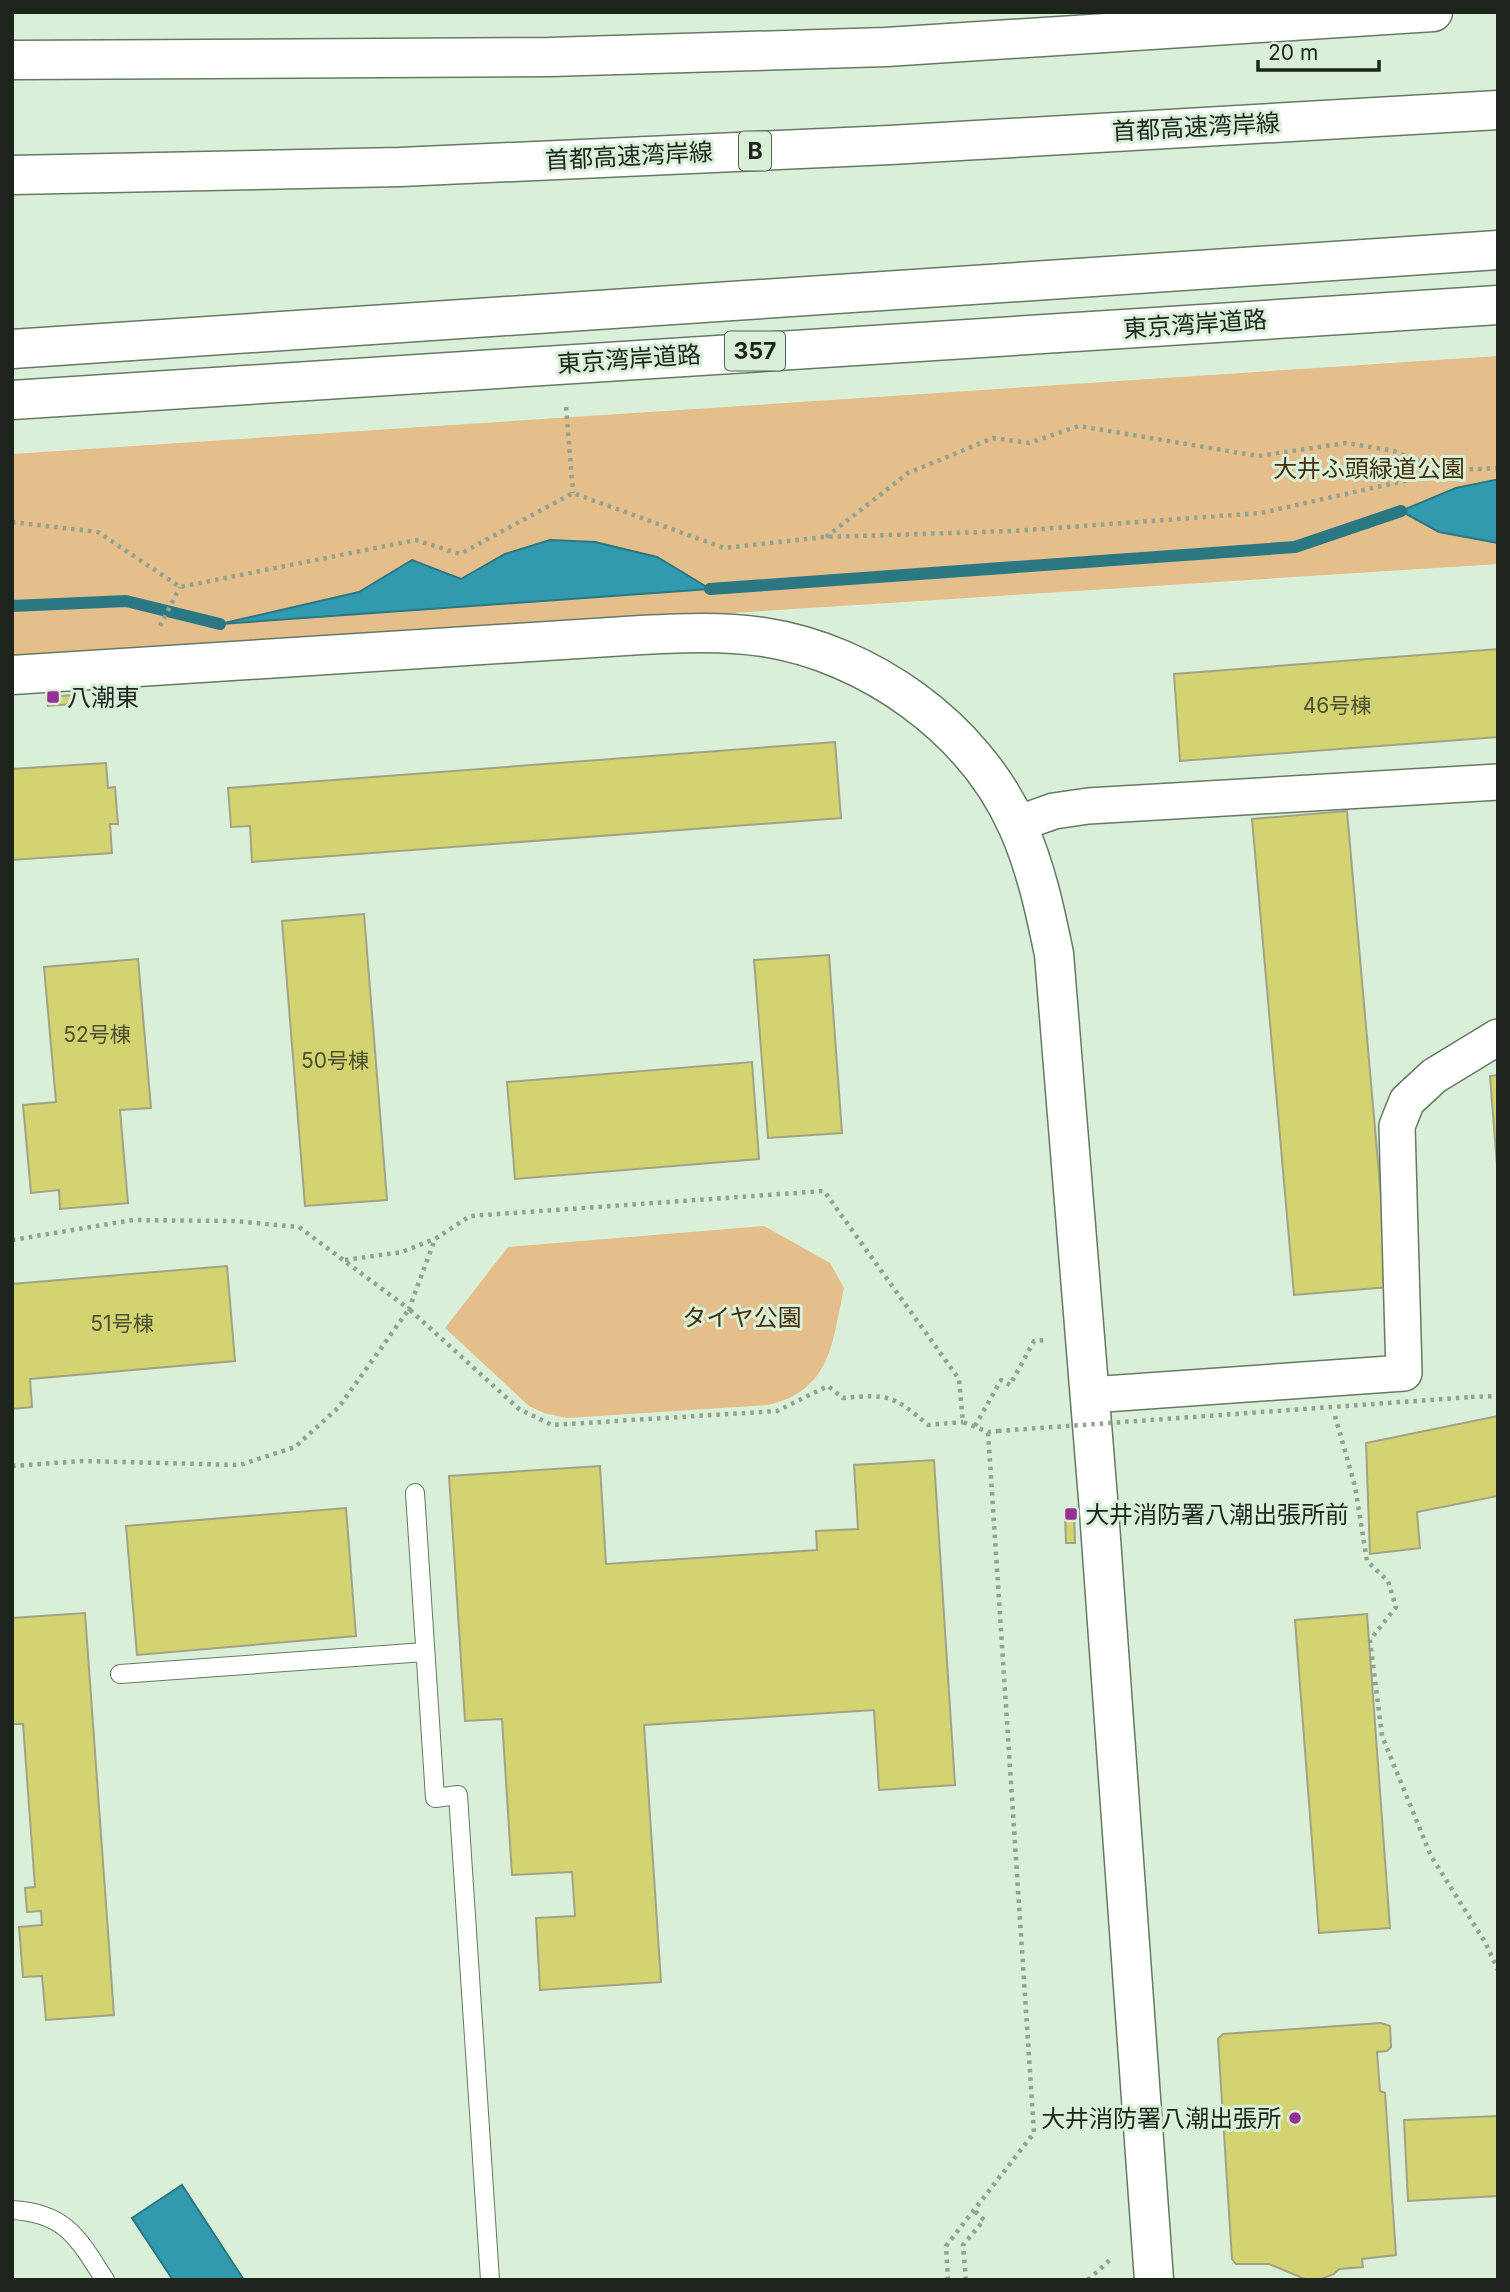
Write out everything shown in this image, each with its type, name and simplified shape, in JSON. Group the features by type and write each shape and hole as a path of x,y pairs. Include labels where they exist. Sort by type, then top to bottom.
{"main road":[{"path":"886,47 946,29 1064,12"},
{"path":"22,58 549,57 886,47 1433,12"},
{"name":"首都高速湾岸線","path":"12,175 400,167 904,144 1498,110"},
{"path":"12,199 400,167"},
{"path":"12,349 1498,250"},
{"path":"516,366 822,295"},
{"name":"東京湾岸道路","path":"12,400 1498,305"},
{"path":"12,676 641,635 704,633 765,637 824,653 881,680 909,698 948,731 974,758 1000,793 1017,824 1039,886 1054,954 1090,1395 1154,2280"}],"street":[{"path":"1017,824 1054,811 1088,806 1498,782"},
{"path":"1090,1395 1404,1373 1397,1126 1407,1101 1434,1076 1498,1037"}],"lane":[{"path":"415,1493 435,1798 458,1796 490,2280"},
{"path":"120,1674 425,1652"},
{"path":"12,2210 29,2211 59,2222 82,2244 105,2280"}],"path":[{"path":"566,407 573,493"},
{"path":"825,537 908,473 993,438 1029,443 1079,426 1258,456 1346,443 1394,451 1428,466 1453,470"},
{"path":"12,522 99,532 180,587 416,540 460,554 573,493 724,548 825,537 1013,531 1261,513 1453,470 1498,468"},
{"path":"159,628 180,587"},
{"path":"343,1261 402,1252 435,1239 470,1216 824,1191 959,1379 963,1422"},
{"path":"12,1240 133,1220 234,1221 299,1227 410,1309 519,1409 552,1425 777,1411 828,1386 843,1398 876,1395 901,1402 928,1425 963,1422 988,1432 1498,1396"},
{"path":"12,1466 83,1461 240,1465 295,1447 339,1406 410,1309 435,1239"},
{"path":"975,1426 1000,1380 1010,1385 1034,1341"},
{"path":"1332,1407 1356,1486 1367,1561 1388,1581 1396,1607 1370,1640 1382,1736 1431,1856 1485,1942 1498,1970"},
{"path":"948,2280 946,2246 1034,2133 988,1432"},
{"path":"966,2280 963,2245 984,2220 974,2210"},
{"path":"1088,2280 1121,2250"}],"green space":[{"name":"大井ふ頭緑道公園","path":"1498,356 1498,564 12,659 12,454"},
{"name":"タイヤ公園","path":"764,1226 830,1263 844,1288 832,1345 817,1376 789,1398 768,1405 567,1418 544,1413 529,1406 445,1328 508,1247"}],"water":[{"path":"1498,480 1498,543 1439,532 1401,511 1456,488"},
{"path":"550,540 595,542 657,557 710,589 220,624 359,592 412,560 461,579 505,554"},
{"path":"182,2185 244,2280 173,2280 132,2218"}],"building":[{"path":"1498,649 1498,737 1180,761 1174,674"},
{"path":"73,695 73,704 48,706 48,697"},
{"path":"835,742 841,818 252,862 250,826 231,827 228,788"},
{"path":"106,763 108,788 115,787 118,824 110,824 112,853 12,860 12,769"},
{"path":"1347,811 1389,1287 1294,1295 1252,819"},
{"path":"364,914 387,1200 305,1206 282,921"},
{"path":"829,955 842,1133 768,1138 754,960"},
{"path":"138,959 151,1108 120,1110 128,1203 60,1209 59,1190 31,1193 23,1105 56,1102 44,967"},
{"path":"752,1062 759,1159 515,1179 507,1082"},
{"path":"1498,1075 1498,1178 1490,1076"},
{"path":"227,1266 235,1361 30,1379 32,1407 12,1409 12,1284"},
{"path":"1498,1416 1498,1496 1417,1512 1420,1548 1370,1554 1366,1443"},
{"path":"934,1460 955,1785 879,1790 874,1710 644,1725 661,1982 540,1990 536,1918 575,1916 572,1872 512,1875 502,1719 465,1721 449,1476 600,1466 606,1564 817,1550 816,1531 858,1529 854,1465"},
{"path":"346,1508 356,1636 137,1655 126,1526"},
{"path":"1074,1512 1075,1543 1066,1543 1065,1513"},
{"path":"85,1613 114,2015 46,2020 42,1976 23,1977 19,1927 42,1925 41,1911 27,1912 25,1888 35,1887 23,1724 12,1724 12,1618"},
{"path":"1367,1614 1390,1928 1319,1933 1295,1620"},
{"path":"1381,2023 1390,2026 1391,2047 1387,2051 1377,2052 1380,2091 1385,2093 1396,2255 1362,2259 1363,2267 1339,2269 1319,2280 1305,2279 1269,2264 1236,2264 1232,2259 1218,2039 1223,2034"},
{"path":"1498,2116 1498,2196 1408,2201 1404,2120"}],"waterway":[{"path":"710,589 1295,547 1401,511"},
{"path":"12,606 126,601 220,624"}],"place":[{"name":"八潮東","path":"53,697"},
{"name":"大井消防署八潮出張所前","path":"1071,1514"},
{"name":"大井消防署八潮出張所","path":"1295,2118"}]}
